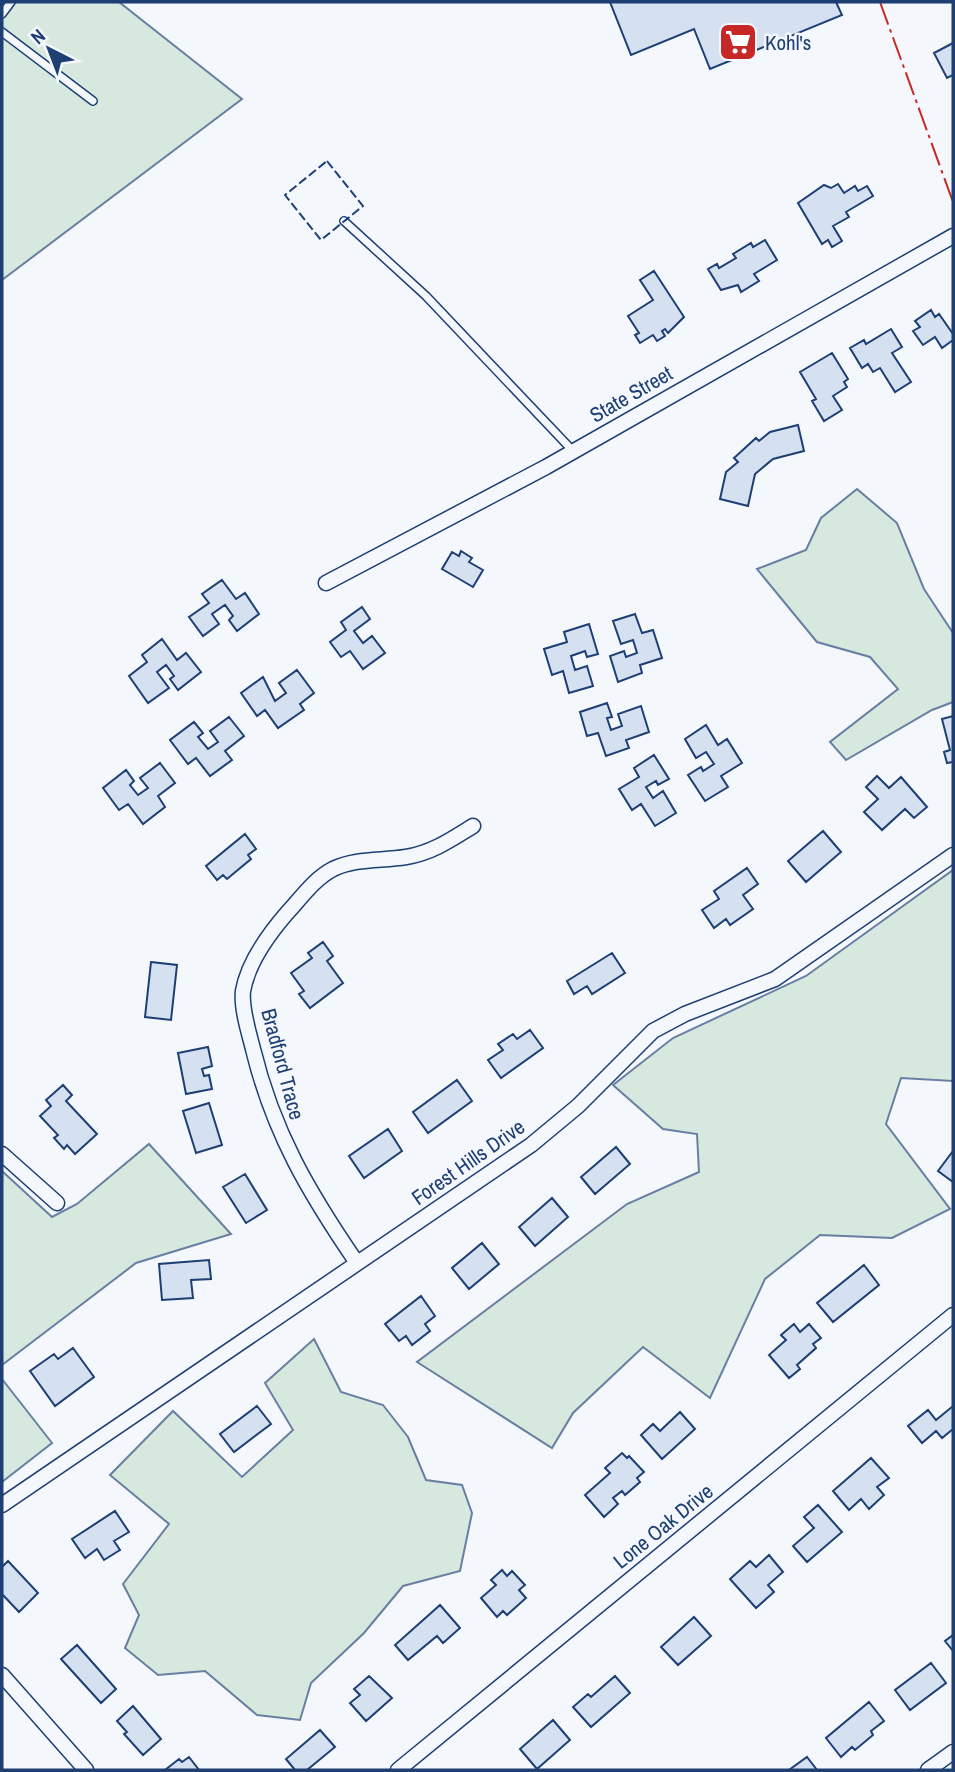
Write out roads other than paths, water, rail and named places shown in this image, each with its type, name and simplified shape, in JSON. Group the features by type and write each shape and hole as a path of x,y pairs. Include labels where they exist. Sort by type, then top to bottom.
{"street":[{"name":"State Street","path":"326,583 573,452 953,236"},
{"name":"Bradford Trace","path":"357,1263 307,1186 276,1126 253,1049 243,993 253,962 274,929 310,887 332,870 356,861 407,857 436,849 473,826"},
{"name":"Forest Hills Drive","path":"2,1505 531,1145 578,1105 653,1031 685,1014 775,979 953,855"},
{"path":"2,1154 57,1203"},
{"name":"Lone Oak Drive","path":"398,1770 953,1315"},
{"path":"2,1675 86,1770"},
{"path":"928,1770 953,1752"}],"lane":[{"path":"2,14 11,2"},
{"path":"2,32 93,101"},
{"path":"344,221 426,296 573,452"}],"place":[{"name":"Kohl's","path":"738,42"}]}
